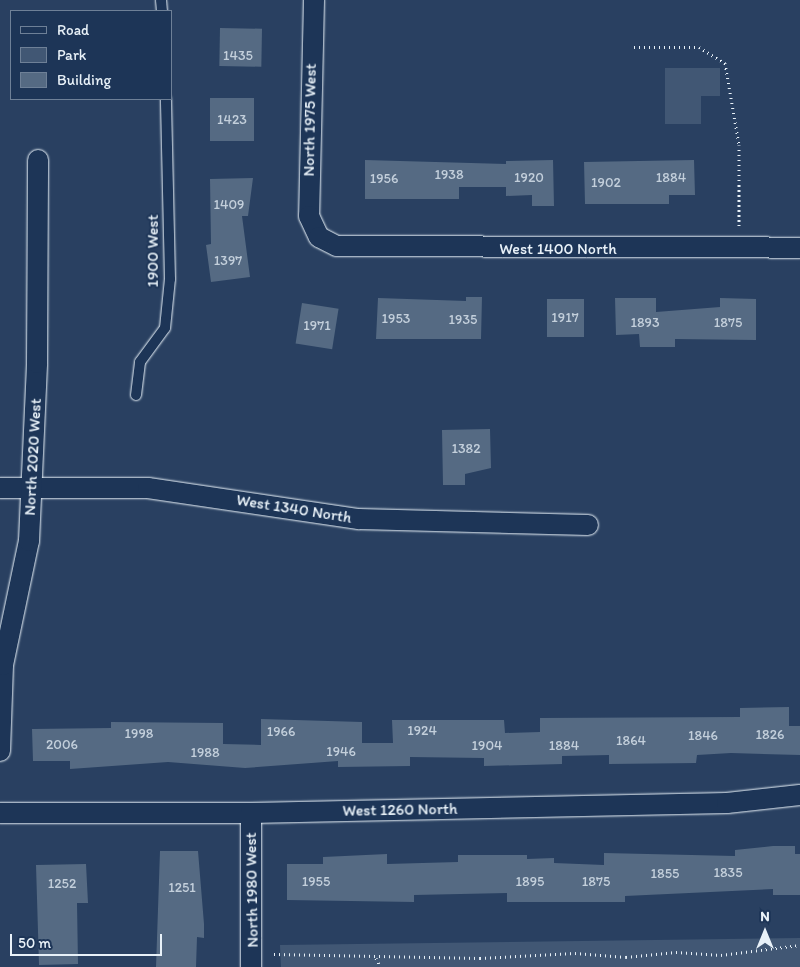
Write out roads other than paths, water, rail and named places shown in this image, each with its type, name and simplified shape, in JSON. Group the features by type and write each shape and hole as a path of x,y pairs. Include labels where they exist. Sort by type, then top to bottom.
{"street":[{"name":"North 1975 West","path":"314,0 309,216 319,237"},
{"name":"North 2020 West","path":"0,751 3,665 29,541 38,160"},
{"name":"West 1400 North","path":"319,237 337,246 364,249 800,248"},
{"name":"West 1340 North","path":"0,488 148,488 359,520 588,525"},
{"name":"West 1260 North","path":"0,813 251,814 727,803 800,796"},
{"name":"North 1980 West","path":"251,814 251,967"}],"lane":[{"name":"1900 West","path":"136,395 140,362 165,328 170,280 166,100"}]}
